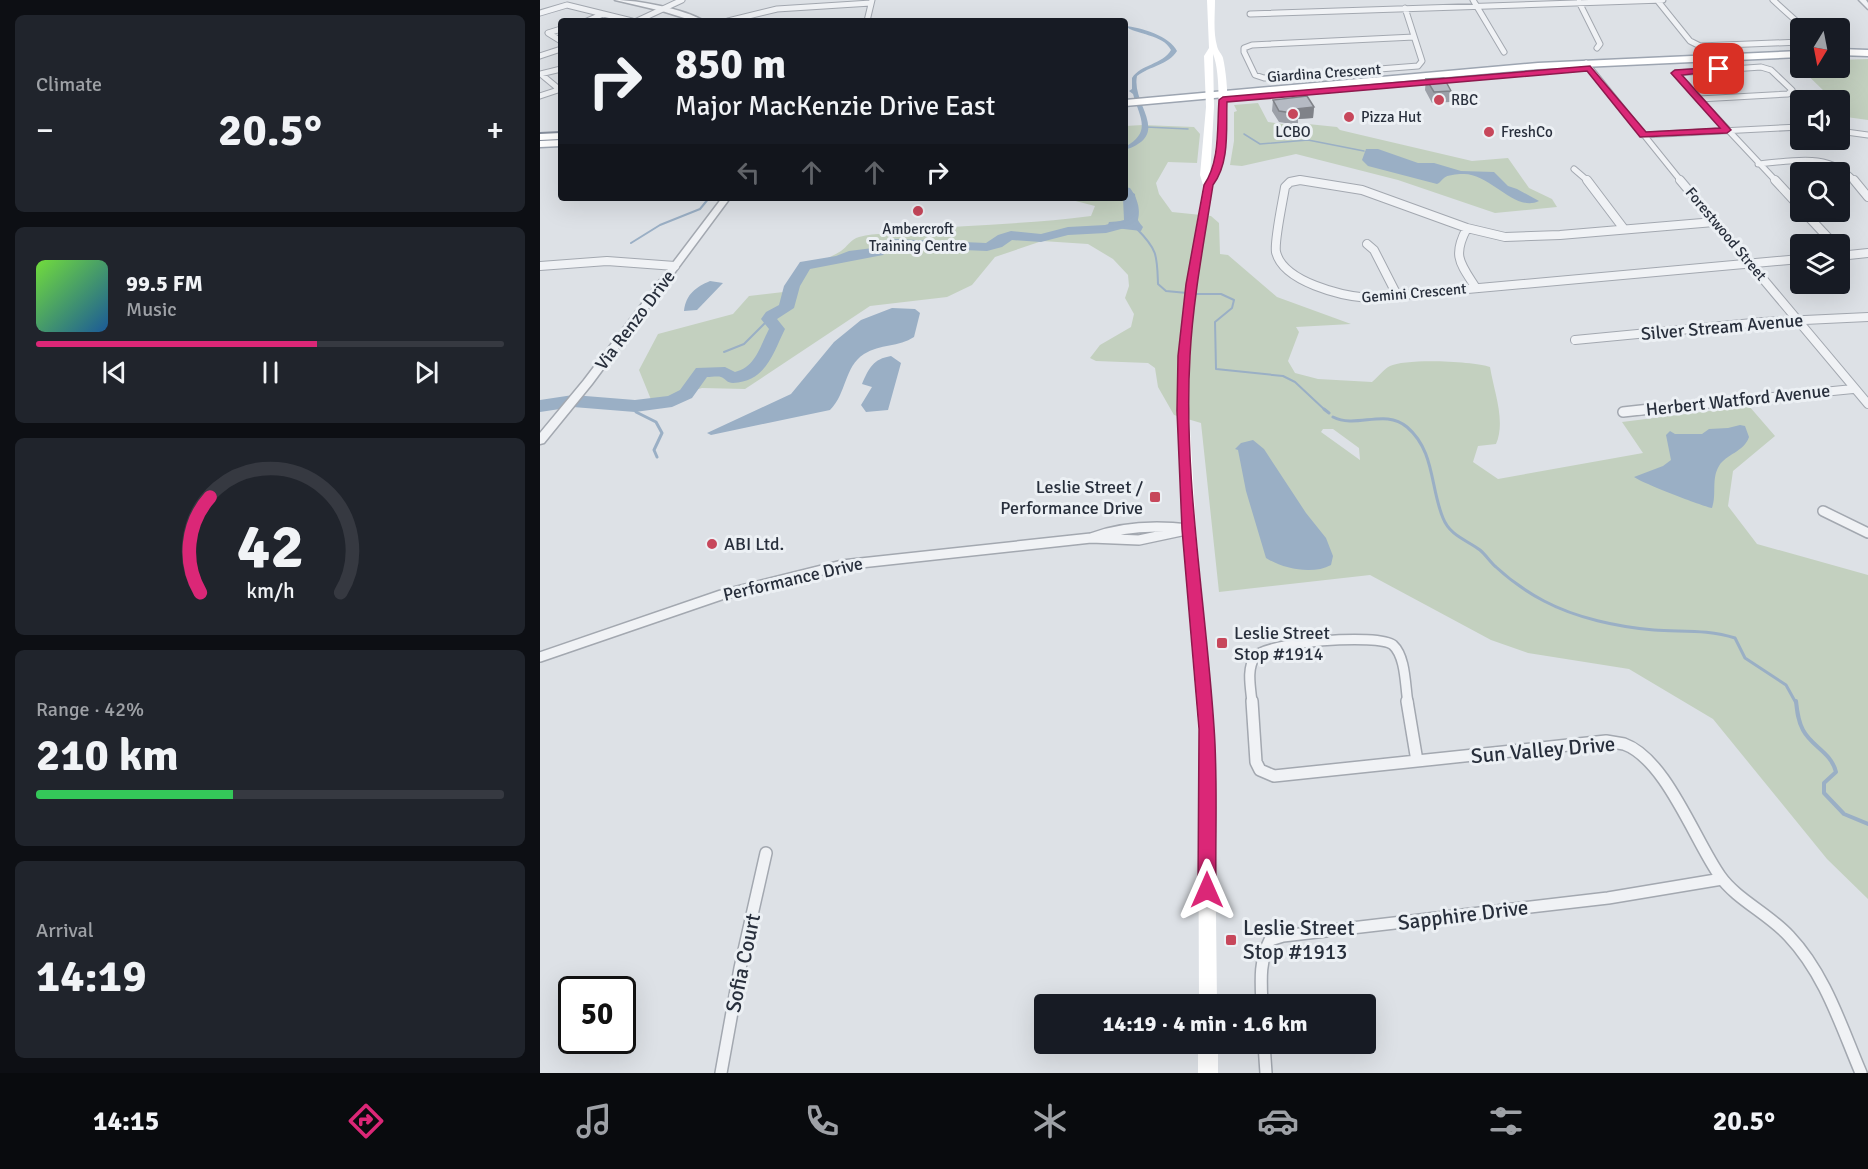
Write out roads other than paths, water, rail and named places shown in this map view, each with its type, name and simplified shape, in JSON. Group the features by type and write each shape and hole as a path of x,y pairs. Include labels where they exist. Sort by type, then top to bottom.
{"highway":[{"path":"540,137 558,136"}],"main road":[{"path":"1208,994 1206,729 1189,529 1183,411 1184,356 1189,302 1208,185 1205,175 1210,98 1208,56 1213,48 1211,0"},
{"path":"1208,185 1215,176 1220,155 1222,97 1220,56 1213,48"},
{"path":"1850,51 1868,48"},
{"path":"1850,52 1868,53"},
{"path":"1128,103 1588,66 1790,55"},
{"path":"1128,108 1210,98"},
{"path":"540,144 558,143"},
{"path":"1208,1054 1208,1073"}],"street":[{"path":"618,0 663,9 692,18"},
{"path":"644,18 682,0"},
{"path":"1473,0 1504,52"},
{"path":"1657,0 1690,41 1700,46 1790,42"},
{"path":"1250,14 1663,0"},
{"path":"1773,0 1793,18"},
{"path":"1862,0 1868,7"},
{"path":"740,18 777,9 871,2 868,18"},
{"path":"1579,2 1600,44 1597,48"},
{"path":"540,13 567,5 620,18"},
{"name":"Giardina Crescent","path":"1405,8 1422,61 1418,66 1270,78 1255,75 1243,50 1252,45 1414,37"},
{"path":"593,18 603,14"},
{"path":"540,27 558,39"},
{"path":"548,33 558,30"},
{"path":"540,56 558,50"},
{"name":"Forestwood Street","path":"1588,66 1714,222 1868,404"},
{"path":"1699,99 1792,92 1771,70 1763,68 1675,73 1758,164 1790,197"},
{"path":"541,74 558,70"},
{"path":"541,74 558,87"},
{"path":"540,96 558,90"},
{"path":"1643,135 1790,127"},
{"path":"1850,133 1868,135"},
{"path":"1758,164 1813,161 1832,163 1844,170 1868,197"},
{"path":"1574,169 1585,177 1624,229"},
{"name":"Gemini Crescent","path":"1714,222 1519,238 1495,236 1362,190 1314,181 1290,182 1285,187 1276,251 1278,257 1296,273 1329,291 1348,297 1368,298 1790,260"},
{"name":"Via Renzo Drive","path":"540,440 588,382 724,201"},
{"path":"1813,222 1825,234"},
{"path":"1467,228 1456,252 1476,288"},
{"path":"1367,244 1374,250 1397,295"},
{"path":"1850,253 1868,253"},
{"path":"540,266 607,261 675,266"},
{"name":"Silver Stream Avenue","path":"1575,340 1797,320 1868,317"},
{"name":"Herbert Watford Avenue","path":"1623,412 1853,389"},
{"path":"1822,512 1868,533"},
{"name":"Performance Drive","path":"540,657 721,595 842,565 1091,538 1111,542 1160,538 1189,529"},
{"name":"Sun Valley Drive","path":"1417,761 1400,655 1389,642 1370,639 1274,648 1266,649 1255,656 1250,668 1256,762 1264,773 1287,776 1606,741 1623,742 1631,746 1648,760 1664,780 1693,834 1722,879 1781,926 1802,951 1820,982 1861,1073"},
{"name":"Sofia Court","path":"721,1073 740,968 766,853"},
{"name":"Sapphire Drive","path":"1262,994 1261,971 1264,949 1270,940 1283,936 1608,898 1722,879"},
{"path":"1265,1054 1266,1073"}],"water":[{"path":"1128,26 1146,30 1161,37 1177,51 1169,59 1137,76 1139,98 1148,127 1146,136 1128,148 1128,145 1139,136 1142,124 1133,94 1129,91 1132,89 1132,78 1136,73 1162,59 1171,50 1162,41"},
{"path":"1366,149 1378,149 1418,163 1434,163 1461,171 1494,172 1508,186 1539,201 1520,202 1472,175 1450,175 1437,184 1368,166 1362,160"},
{"path":"1128,190 1135,194 1136,214 1143,227 1141,231 1107,227 1109,222 1124,221 1128,217"},
{"path":"710,281 723,283 697,310 684,311 692,292"},
{"path":"892,308 915,309 920,313 914,337 870,351 857,359 840,396 830,410 711,435 707,433 791,394 834,342 861,320"},
{"path":"891,356 901,363 888,410 866,412 861,405 872,387 862,384 876,362"},
{"path":"1745,426 1749,437 1743,446 1719,466 1715,476 1712,508 1634,477 1663,466 1671,460 1666,435 1670,431 1675,434 1702,434 1709,429"},
{"path":"1253,440 1264,449 1306,513 1326,538 1333,556 1331,565 1316,570 1307,570 1289,568 1266,558 1246,491 1238,450 1235,449 1241,443"}],"waterway":[{"path":"1146,127 1188,129"},
{"path":"1244,134 1260,144 1308,140 1364,151"},
{"path":"540,406 573,401 635,406 672,401 686,394 702,372 725,372 732,378 751,372 762,361 777,329 769,319 786,308 792,286 805,265 840,260 849,255 878,252 884,245 894,243 987,247 1011,235 1041,238 1068,231 1106,229 1131,222 1131,200 1128,196"},
{"path":"631,243 660,225 700,209 707,201"},
{"path":"1137,229 1153,248 1158,284 1166,291 1187,293"},
{"path":"1194,294 1221,294 1234,300 1232,308 1215,322 1216,369 1283,376 1295,382 1326,411"},
{"path":"724,352 744,344 769,319"},
{"path":"635,406 636,411"},
{"path":"1324,409 1329,413"},
{"path":"636,411 656,422 662,433 654,450 657,457"},
{"path":"1333,417 1352,421 1390,419 1407,427 1423,447 1446,524 1454,533 1480,550 1507,577 1531,594 1556,607 1612,624 1654,630 1705,632 1735,638 1745,658 1786,685 1796,703"},
{"path":"1796,701 1803,730 1834,765 1836,772 1824,783 1824,793 1844,814 1868,824"}],"place":[{"name":"RBC","path":"1439,100"},
{"name":"LCBO","path":"1293,114"},
{"name":"Pizza Hut","path":"1349,117"},
{"name":"FreshCo","path":"1489,132"},
{"name":"Ambercroft Training Centre","path":"918,211"},
{"name":"Leslie Street / Performance Drive","path":"1155,497"},
{"name":"ABI Ltd.","path":"712,544"},
{"name":"Leslie Street Stop #1914","path":"1222,643"},
{"name":"Leslie Street Stop #1913","path":"1231,940"}]}
